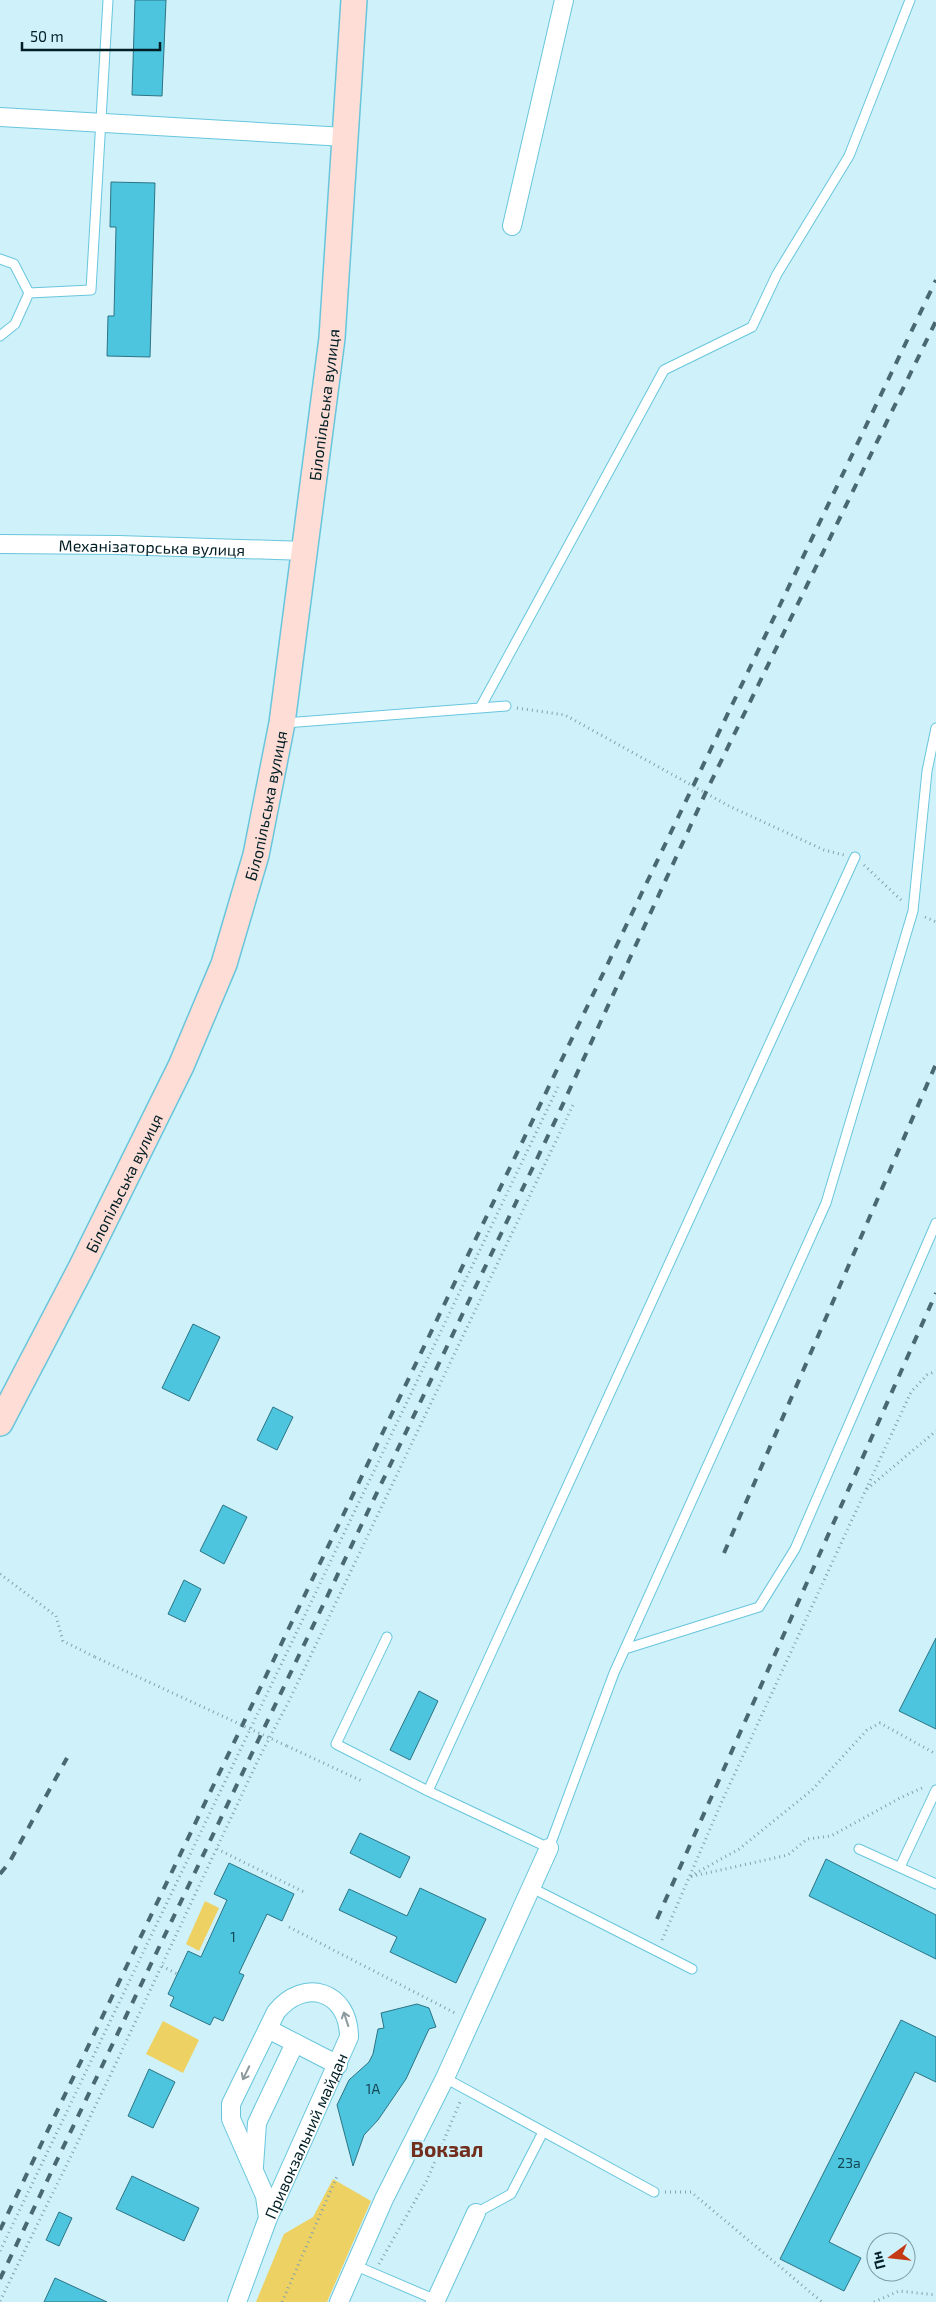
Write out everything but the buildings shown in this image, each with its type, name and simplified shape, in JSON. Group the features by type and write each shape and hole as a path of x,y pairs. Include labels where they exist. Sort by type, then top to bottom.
{"main road":[{"name":"Білопільська вулиця","path":"0,1423 81,1268 181,1066 224,964 256,855 282,723 306,551 332,338 354,0"}],"street":[{"path":"512,226 564,0"},
{"path":"0,117 345,136"},
{"name":"Механізаторська вулиця","path":"0,544 118,545 306,551"},
{"path":"339,2302 384,2199 445,2078 549,1848"},
{"name":"Привокзальний майдан","path":"310,1992 323,1994 335,2000 344,2011 349,2023 349,2037 268,2218 265,2196 233,2126 230,2111 276,2012 284,2001 296,1994 310,1992"},
{"path":"268,2029 338,2065"},
{"path":"254,2173 254,2146 257,2123 295,2043"},
{"path":"435,2301 476,2213"},
{"path":"236,2302 268,2218"}],"lane":[{"path":"29,293 91,290 108,0"},
{"path":"480,708 664,370 752,327 777,274 849,156 910,0"},
{"path":"0,260 14,264 29,293"},
{"path":"0,336 15,324 29,293"},
{"path":"282,723 506,706"},
{"path":"387,1637 336,1744 428,1791 549,1848 625,1649 826,1203 913,911 927,771 936,728"},
{"path":"428,1791 855,857"},
{"path":"625,1649 759,1607 795,1549 936,1223"},
{"path":"900,1867 936,1790"},
{"path":"859,1849 936,1884"},
{"path":"532,1888 692,1969"},
{"path":"445,2078 654,2192"},
{"path":"476,2213 511,2194 543,2132"},
{"path":"354,2265 435,2301"}],"path":[{"path":"506,706 565,715 729,806 824,850 855,857 913,911"},
{"path":"0,2251 558,1087"},
{"path":"0,2301 574,1104"},
{"path":"657,1952 689,1877 911,1392 927,1375 936,1371"},
{"path":"865,1492 936,1431"},
{"path":"0,1574 56,1616 63,1641 362,1781"},
{"path":"689,1877 739,1849 812,1790 867,1730 880,1723 936,1754"},
{"path":"689,1877 788,1855 807,1839 831,1836 900,1798 927,1786"},
{"path":"217,1849 306,1893"},
{"path":"289,1928 470,2021"},
{"path":"162,1966 177,1974"},
{"path":"282,2302 338,2174"},
{"path":"654,2192 691,2192 822,2302"},
{"path":"874,2302 899,2291 936,2295"}],"shaded area":[{"path":"205,1901 219,1908 199,1951 186,1944"},
{"path":"163,2021 199,2040 183,2073 146,2054"},
{"path":"333,2179 371,2201 327,2302 256,2302 284,2234 313,2217"}],"railway":[{"path":"0,2230 936,280"},
{"path":"0,2279 557,1117 706,792 936,321"},
{"path":"724,1553 936,1064"},
{"path":"657,1919 936,1293"},
{"path":"0,1874 9,1863 67,1758"}],"district":[{"name":"Вокзал","path":"447,2148"}]}
